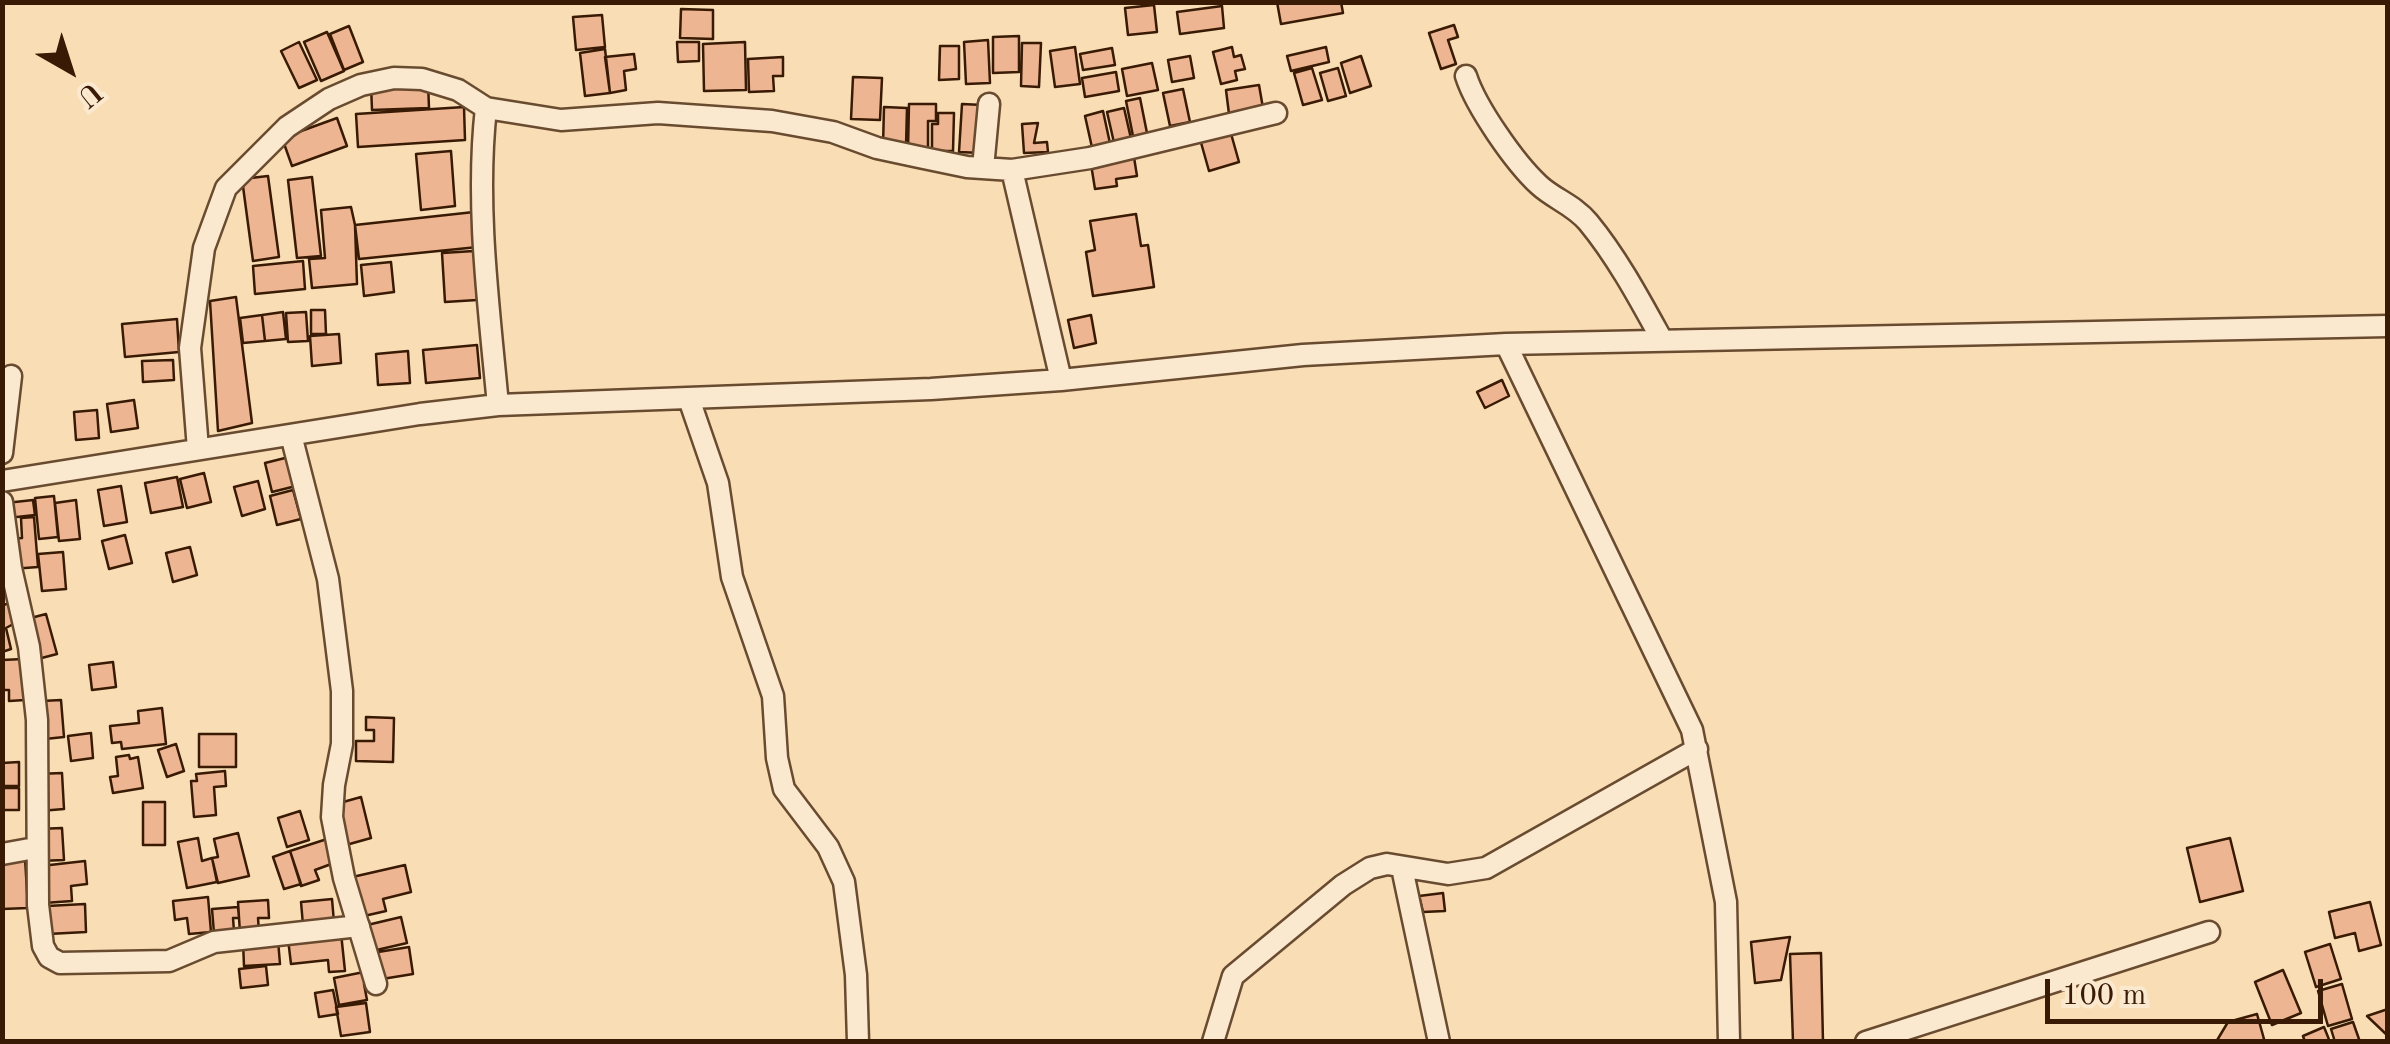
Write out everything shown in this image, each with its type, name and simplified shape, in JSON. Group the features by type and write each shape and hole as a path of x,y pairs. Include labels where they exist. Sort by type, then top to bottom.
{"street":[{"path":"1466,76 1484,113 1537,184 1573,207 1592,226 1662,340"},
{"path":"198,450 190,348 204,248 226,188 288,126 328,99 361,85 394,78 422,79 458,90 486,108 561,120 658,113 772,120 833,132 876,148 1012,170 1090,158 1276,113"},
{"path":"983,168 989,104"},
{"path":"486,108 482,147 498,405"},
{"path":"1012,170 1061,380"},
{"path":"2,481 498,405 1061,380 1303,355 1506,344 2388,326"},
{"path":"1506,344 1614,572 1672,683 1697,749 1726,902 1728,1042"},
{"path":"2,453 11,376"},
{"path":"689,398 718,483 732,577 773,696 784,788 828,846 844,882 856,975 858,1042"},
{"path":"292,435 328,579 342,691 342,744 332,817 376,984"},
{"path":"2,502 10,568 29,647 35,702 36,848 43,946 49,957 60,963 168,961 214,942 358,926"},
{"path":"1212,1042 1233,976 1343,884 1370,868 1387,864 1448,874 1486,868 1697,749"},
{"path":"2,854 36,848"},
{"path":"1402,868 1439,1042"},
{"path":"1866,1042 2209,932"}],"building":[{"path":"1277,2 1341,2 1343,13 1281,24"},
{"path":"1154,5 1157,32 1128,35 1125,8"},
{"path":"1222,6 1224,28 1180,34 1177,12"},
{"path":"681,9 713,10 713,39 680,38"},
{"path":"602,15 605,47 576,50 573,17"},
{"path":"1454,25 1458,37 1448,40 1456,64 1441,69 1429,33"},
{"path":"349,26 363,62 344,70 330,34"},
{"path":"327,32 344,71 321,81 304,42"},
{"path":"1019,36 1019,72 993,73 993,37"},
{"path":"988,40 990,83 966,84 964,42"},
{"path":"299,42 317,80 299,88 281,51"},
{"path":"677,42 699,42 699,61 678,62"},
{"path":"745,42 746,90 704,91 703,44"},
{"path":"1022,43 1041,43 1039,87 1021,86"},
{"path":"940,46 959,46 959,79 939,80"},
{"path":"1075,47 1080,84 1055,87 1050,51"},
{"path":"1232,47 1234,57 1241,55 1245,69 1235,71 1237,80 1221,84 1213,52"},
{"path":"1326,47 1329,62 1291,71 1287,56"},
{"path":"1112,48 1115,65 1083,70 1080,54"},
{"path":"605,49 610,93 585,96 580,53"},
{"path":"634,54 636,69 624,71 626,90 610,93 605,57"},
{"path":"1190,56 1194,78 1172,82 1168,60"},
{"path":"1361,56 1371,86 1350,93 1341,63"},
{"path":"783,57 783,76 773,76 774,91 749,92 748,59"},
{"path":"1152,63 1158,90 1127,96 1122,69"},
{"path":"1312,68 1322,100 1303,105 1294,73"},
{"path":"1338,68 1346,96 1328,101 1320,73"},
{"path":"1116,72 1119,91 1085,97 1082,78"},
{"path":"853,77 882,78 880,120 851,119"},
{"path":"428,82 429,108 372,110 371,85"},
{"path":"1259,85 1263,108 1229,114 1226,90"},
{"path":"1183,89 1190,122 1170,126 1163,93"},
{"path":"1140,98 1148,138 1134,141 1126,101"},
{"path":"909,104 936,104 936,121 928,121 928,150 908,150"},
{"path":"962,104 983,105 981,153 959,152"},
{"path":"464,107 465,140 358,147 356,114"},
{"path":"884,107 907,108 906,146 883,146"},
{"path":"1124,108 1132,143 1115,147 1107,112"},
{"path":"1103,111 1111,148 1093,152 1085,116"},
{"path":"938,113 954,113 953,151 932,151 932,124 938,124"},
{"path":"337,118 347,146 292,166 282,138"},
{"path":"1038,123 1034,143 1047,142 1048,152 1024,153 1022,124"},
{"path":"1230,130 1239,162 1209,171 1200,139"},
{"path":"451,151 455,206 421,210 416,154"},
{"path":"1133,151 1137,176 1116,179 1117,186 1095,189 1090,158"},
{"path":"268,176 279,257 253,261 242,179"},
{"path":"312,177 321,256 297,258 288,180"},
{"path":"351,207 357,284 312,288 309,259 325,258 321,210"},
{"path":"474,212 478,247 359,259 355,225"},
{"path":"1136,214 1141,246 1148,245 1154,287 1093,296 1086,252 1095,250 1090,221"},
{"path":"474,251 477,300 445,302 442,253"},
{"path":"303,261 305,289 255,294 253,266"},
{"path":"391,262 394,292 364,296 361,265"},
{"path":"236,297 252,423 218,431 210,301"},
{"path":"311,310 325,310 326,334 311,334"},
{"path":"283,312 286,339 265,341 262,315"},
{"path":"306,312 308,341 288,342 286,313"},
{"path":"262,315 265,341 243,343 240,318"},
{"path":"1091,315 1096,343 1074,348 1068,320"},
{"path":"177,319 179,352 125,357 122,324"},
{"path":"339,334 341,363 312,366 310,336"},
{"path":"477,345 480,378 426,383 423,350"},
{"path":"408,351 410,383 378,385 376,354"},
{"path":"173,360 174,380 143,382 142,361"},
{"path":"1502,380 1509,396 1485,408 1477,392"},
{"path":"134,400 138,428 111,432 107,404"},
{"path":"97,410 99,438 76,440 74,412"},
{"path":"289,457 296,486 272,492 265,463"},
{"path":"204,473 211,502 187,508 180,479"},
{"path":"177,477 183,507 151,513 145,483"},
{"path":"258,481 265,509 242,516 234,487"},
{"path":"121,486 127,522 104,526 98,490"},
{"path":"293,490 301,519 277,525 270,496"},
{"path":"54,496 58,537 39,539 35,498"},
{"path":"33,500 35,515 8,518 6,503"},
{"path":"76,500 80,539 59,541 55,503"},
{"path":"34,517 38,567 12,569 9,539 22,538 21,518"},
{"path":"125,535 132,563 109,569 102,541"},
{"path":"190,547 197,575 173,582 166,553"},
{"path":"63,552 66,589 42,591 38,554"},
{"path":"12,603 17,622 6,628 11,649 2,652 2,605"},
{"path":"46,614 57,654 34,660 23,620"},
{"path":"23,659 25,700 9,701 9,690 2,690 2,660"},
{"path":"113,662 116,687 92,690 89,665"},
{"path":"61,700 64,737 45,739 42,701"},
{"path":"162,708 166,744 122,749 121,742 112,743 110,726 139,723 138,711"},
{"path":"366,717 394,718 393,762 356,761 356,741 374,741 374,730 366,730"},
{"path":"91,733 93,758 71,761 68,736"},
{"path":"199,734 236,734 236,767 199,767"},
{"path":"176,744 184,771 167,777 158,750"},
{"path":"129,755 130,759 138,757 143,788 113,793 110,777 118,776 116,757"},
{"path":"19,762 19,786 2,786 2,763"},
{"path":"225,771 226,786 214,787 216,815 194,817 191,781 197,781 196,774"},
{"path":"62,773 64,809 40,811 38,774"},
{"path":"2,788 19,788 19,810 2,810"},
{"path":"361,797 371,838 346,845 336,804"},
{"path":"143,802 165,802 165,845 143,845"},
{"path":"300,811 309,840 287,847 278,818"},
{"path":"62,828 64,860 39,861 38,829"},
{"path":"238,833 249,876 218,883 212,858 218,857 214,839"},
{"path":"198,838 202,861 212,858 217,882 187,888 178,842"},
{"path":"2230,838 2243,891 2200,902 2187,848"},
{"path":"327,839 334,863 315,870 319,880 301,886 290,851"},
{"path":"290,851 301,884 284,889 273,857"},
{"path":"25,858 28,908 2,909 2,859"},
{"path":"85,861 87,884 71,886 72,901 44,903 41,866"},
{"path":"405,865 411,892 383,899 386,911 364,916 348,878"},
{"path":"1443,893 1445,911 1423,912 1419,896"},
{"path":"208,897 211,932 189,934 187,918 175,920 173,901"},
{"path":"332,899 334,922 303,925 301,902"},
{"path":"268,900 269,918 258,918 259,932 240,933 238,902"},
{"path":"2370,902 2381,945 2359,951 2355,933 2335,938 2329,912"},
{"path":"85,904 86,932 48,934 47,906"},
{"path":"238,907 239,918 233,918 234,931 214,933 212,909"},
{"path":"401,917 407,943 368,952 363,926"},
{"path":"341,933 345,971 329,972 328,960 291,964 288,939"},
{"path":"1790,937 1781,980 1755,983 1751,942"},
{"path":"278,940 280,964 244,966 243,942"},
{"path":"2330,944 2341,979 2316,987 2305,952"},
{"path":"409,947 413,974 376,980 372,953"},
{"path":"1821,953 1823,1042 1793,1042 1790,954"},
{"path":"266,966 268,985 241,988 239,969"},
{"path":"2283,970 2301,1013 2272,1025 2255,982"},
{"path":"369,971 372,982 364,984 367,1000 339,1005 334,978"},
{"path":"2342,984 2352,1019 2328,1026 2318,991"},
{"path":"333,990 338,1014 319,1017 315,993"},
{"path":"366,1003 370,1032 341,1036 336,1007"},
{"path":"2388,1009 2388,1036 2367,1016"},
{"path":"2257,1014 2264,1039 2261,1042 2216,1042 2228,1022"},
{"path":"2353,1022 2360,1042 2335,1042 2331,1029"},
{"path":"2324,1027 2330,1042 2305,1042 2303,1036"}]}
